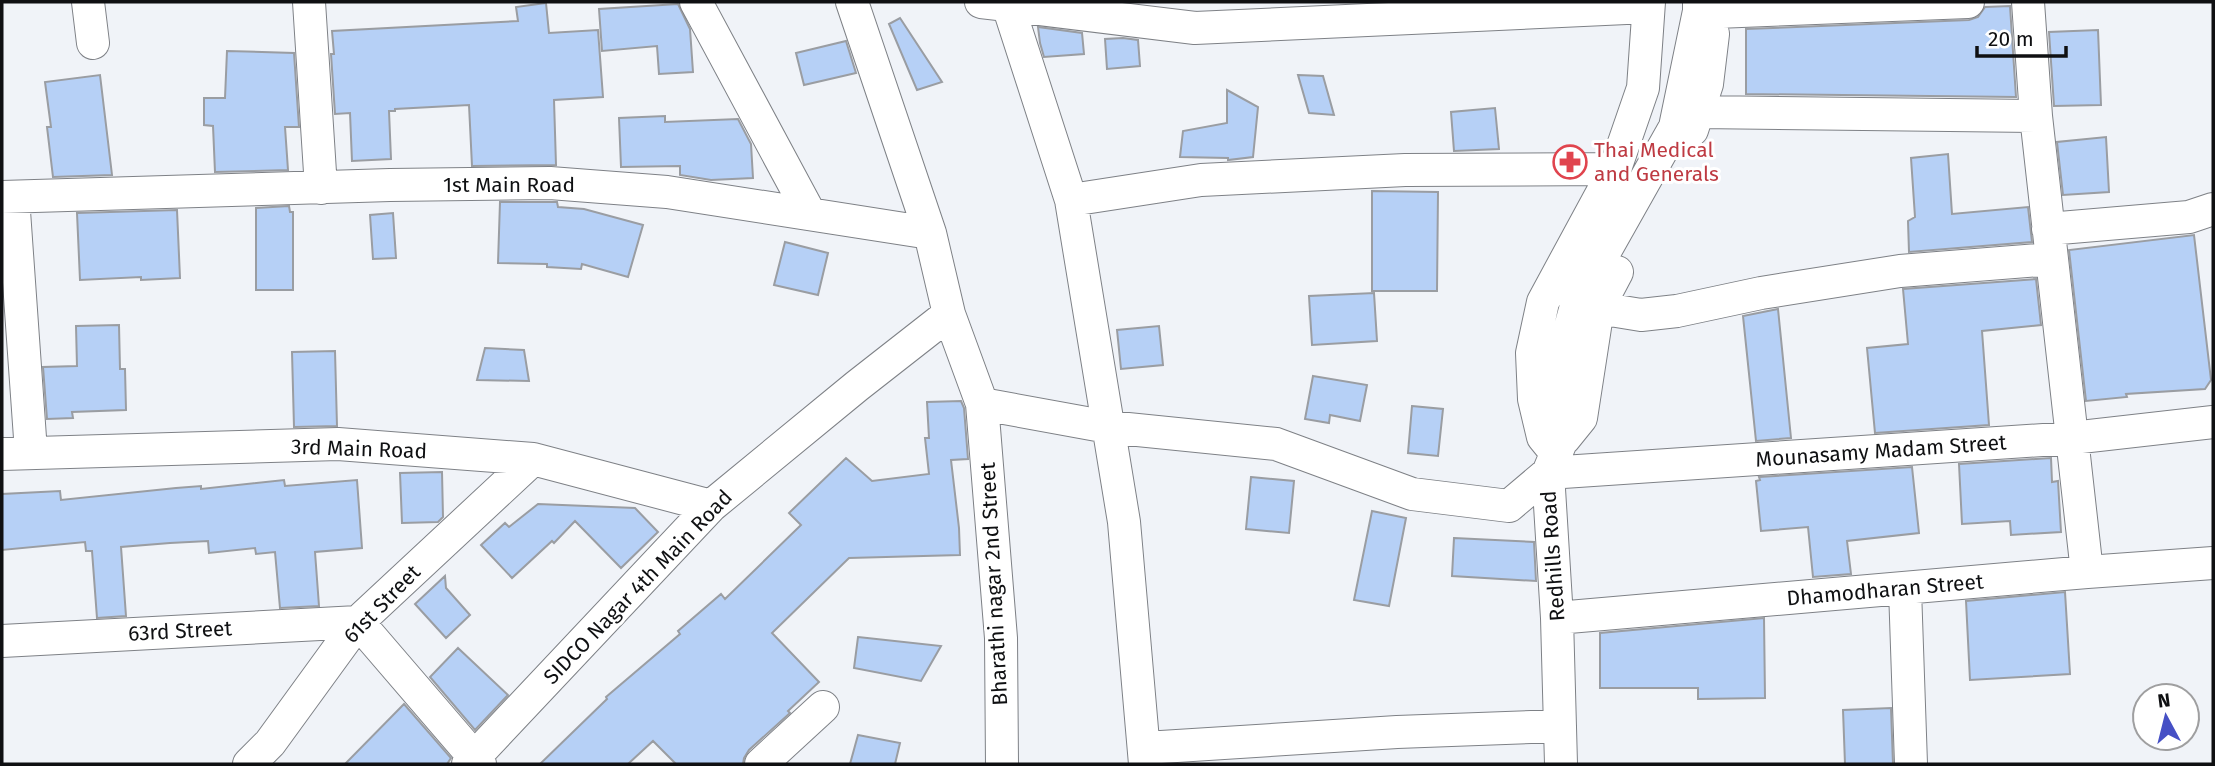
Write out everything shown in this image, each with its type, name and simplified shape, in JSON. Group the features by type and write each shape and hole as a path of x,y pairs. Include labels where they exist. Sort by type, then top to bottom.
{"street":[{"path":"88,2 93,43"},
{"path":"309,2 321,188"},
{"path":"696,2 810,214"},
{"path":"852,2 930,233 948,314"},
{"path":"982,404 1108,426 1276,444 1412,494 1509,506 1555,456 1581,418 1598,308 1681,154 1699,112 1707,84 1710,5 1968,2"},
{"path":"2028,2 2036,116 2087,572"},
{"path":"1555,456 1542,437 1534,399 1532,353 1543,303 1615,169 1643,88 1649,4 1194,15 999,3 1071,200 1124,522 1145,756 1397,732 1560,726"},
{"name":"Redhills Road","path":"1561,764 1555,456 1564,349 1578,299 1675,127 1699,11 1710,5"},
{"path":"1699,112 2036,116"},
{"path":"1071,200 1201,180 1405,170 1615,169"},
{"name":"1st Main Road","path":"7,197 550,183 667,192 930,233"},
{"path":"7,197 17,453"},
{"path":"1598,308 1641,315 1677,311 1761,293 2050,244 2189,217 2213,209"},
{"name":"Bharathi nagar 2nd Street","path":"948,314 982,404 1001,638 1002,764"},
{"name":"SIDCO Nagar 4th Main Road","path":"474,762 711,506 948,314"},
{"name":"Mounasamy Madam Street","path":"1555,456 2072,438 2213,422"},
{"name":"3rd Main Road","path":"17,453 338,444 533,459 711,506"},
{"name":"61st Street","path":"249,764 270,743 358,622 533,459"},
{"name":"Dhamodharan Street","path":"1558,618 2087,572 2213,564"},
{"path":"1905,589 1911,764"},
{"path":"358,622 474,762"},
{"name":"63rd Street","path":"2,641 358,622"},
{"path":"761,764 823,707"}],"building":[{"path":"546,3 549,33 598,30 603,97 554,100 556,165 472,166 469,105 389,111 391,159 352,161 350,113 335,114 332,31 518,21 516,7"},
{"path":"678,4 690,29 693,72 659,74 657,46 602,51 599,9"},
{"path":"2010,6 2016,97 1746,94 1746,29 1969,20 1978,17 1985,7"},
{"path":"900,18 942,82 917,90 889,24"},
{"path":"1038,27 1082,33 1084,54 1044,57"},
{"path":"2098,30 2101,105 2054,106 2049,32"},
{"path":"1105,39 1138,40 1140,66 1107,69"},
{"path":"846,41 856,73 804,85 796,53"},
{"path":"227,51 294,53 299,127 285,127 288,170 215,172 213,126 204,125 204,98 225,98"},
{"path":"100,75 112,175 53,177 47,127 51,127 45,82"},
{"path":"1298,75 1323,76 1334,115 1309,113"},
{"path":"1227,90 1258,107 1253,157 1228,160 1180,157 1183,131 1227,123"},
{"path":"1495,108 1499,149 1454,151 1451,112"},
{"path":"665,116 665,122 738,119 751,144 753,178 711,180 680,175 680,166 621,167 619,118"},
{"path":"2106,137 2109,192 2063,195 2057,142"},
{"path":"1948,154 1952,214 2028,207 2032,242 1909,252 1908,221 1915,217 1911,158"},
{"path":"1372,191 1438,192 1437,291 1372,291"},
{"path":"500,202 557,202 558,207 584,209 643,225 628,277 582,264 581,269 547,267 547,264 498,263"},
{"path":"289,206 290,212 293,212 293,290 256,290 256,208"},
{"path":"177,210 180,278 80,280 77,213"},
{"path":"393,213 396,258 373,259 370,215"},
{"path":"2194,235 2211,380 2205,389 2126,394 2127,397 2086,401 2069,250"},
{"path":"785,242 828,253 818,295 774,285"},
{"path":"2036,279 2041,325 1982,331 1989,425 1875,433 1867,348 1908,344 1903,289"},
{"path":"1374,293 1377,341 1312,345 1309,296"},
{"path":"1778,309 1791,438 1756,441 1743,316"},
{"path":"119,325 120,369 125,369 126,410 72,412 73,418 47,419 43,367 77,366 76,326"},
{"path":"1159,326 1163,365 1121,369 1117,330"},
{"path":"485,348 524,350 529,381 477,380"},
{"path":"335,351 337,426 294,427 292,352"},
{"path":"1313,376 1367,385 1360,421 1330,415 1329,423 1305,419"},
{"path":"961,401 964,408 968,459 951,460 960,555 849,558 772,633 819,682 749,750 743,764 676,764 653,741 628,764 540,764 607,699 606,697 680,634 678,631 721,594 725,599 801,525 789,513 846,458 872,481 929,474 925,438 929,438 927,402"},
{"path":"1412,406 1443,409 1438,456 1408,453"},
{"path":"2051,458 2052,482 2058,481 2061,532 2011,535 2010,521 1962,524 1959,464"},
{"path":"1912,467 1919,533 1847,541 1851,574 1813,577 1808,527 1761,531 1756,481 1760,480 1759,477"},
{"path":"442,472 443,517 438,522 402,523 400,473"},
{"path":"1251,477 1294,481 1289,533 1246,529"},
{"path":"284,480 285,486 357,480 362,548 315,552 319,606 280,608 275,552 256,554 255,548 209,553 208,541 170,543 121,547 126,616 97,618 92,551 86,551 85,542 2,550 2,494 60,491 61,500"},
{"path":"538,504 635,508 658,532 621,568 575,521 554,543 552,541 512,578 481,545 505,523 509,527"},
{"path":"1372,511 1406,518 1389,606 1354,600"},
{"path":"1454,538 1534,542 1536,581 1452,576"},
{"path":"445,576 446,588 470,615 446,638 415,604"},
{"path":"2065,592 2070,674 1970,680 1966,601"},
{"path":"1764,618 1765,698 1698,699 1698,688 1600,688 1600,633"},
{"path":"858,637 941,646 921,681 854,668"},
{"path":"458,648 508,695 475,730 430,677"},
{"path":"404,704 451,758 447,764 345,764"},
{"path":"1891,708 1893,764 1845,764 1843,710"},
{"path":"858,735 900,743 895,764 850,764"}],"place":[{"name":"Thai Medical and Generals","path":"1570,162"}]}
